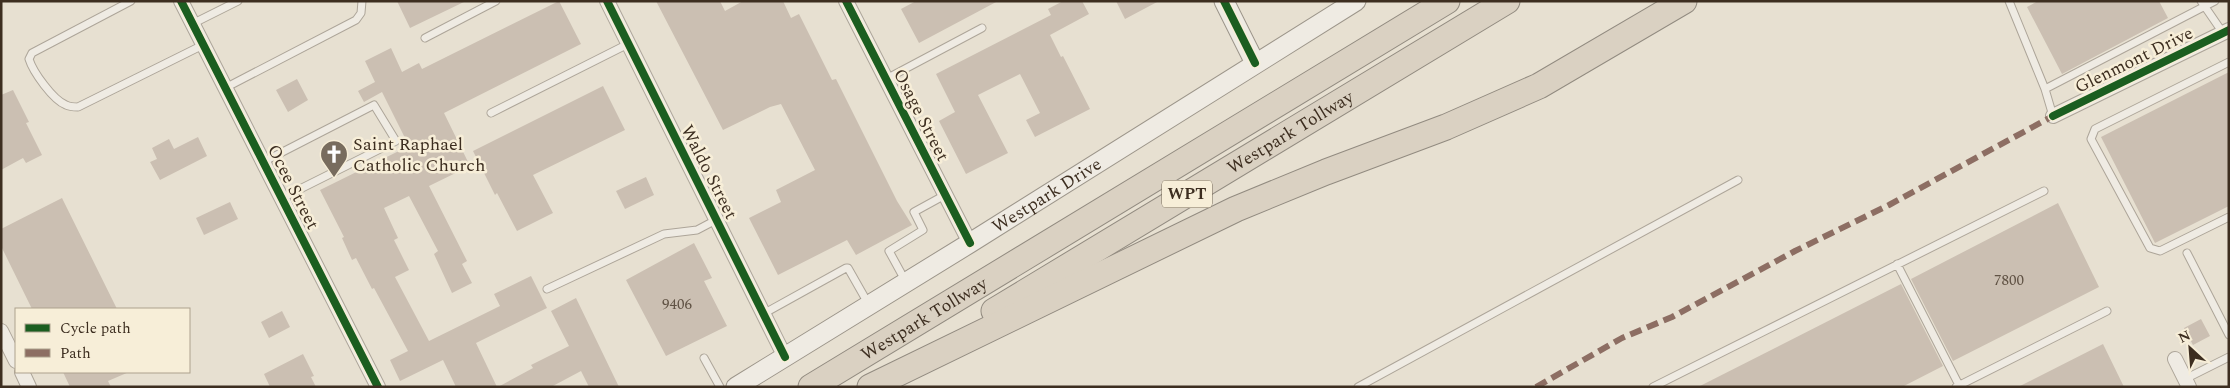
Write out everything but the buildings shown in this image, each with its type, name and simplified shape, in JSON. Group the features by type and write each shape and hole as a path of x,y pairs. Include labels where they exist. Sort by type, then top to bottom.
{"highway":[{"name":"Westpark Tollway","path":"811,387 1447,1"},
{"name":"Westpark Tollway","path":"869,387 1507,1"},
{"path":"869,387 1236,209 1326,172 1446,127 1539,86 1684,1"}],"main road":[{"path":"1224,1 1255,63"},
{"name":"Westpark Drive","path":"736,387 1356,1"}],"street":[{"name":"Ocee Street","path":"181,1 378,387"},
{"name":"Waldo Street","path":"607,1 785,357"},
{"name":"Osage Street","path":"846,1 970,243"},
{"name":"Glenmont Drive","path":"2053,116 2226,32"},
{"path":"1,331 15,359"},
{"path":"2175,359 2187,383"},
{"path":"22,373 29,387"}],"lane":[{"path":"131,1 32,53 29,59 32,67 57,99 67,106 78,107 204,45"},
{"path":"192,24 238,1"},
{"path":"225,88 356,20 361,13 362,1"},
{"path":"424,38 496,1"},
{"path":"2009,1 2045,89 2053,116"},
{"path":"2045,89 2203,4 2215,1"},
{"path":"2203,4 2226,32"},
{"path":"886,80 982,28"},
{"path":"491,114 628,44"},
{"path":"2229,62 2095,129 2090,139 2150,248 2160,251 2229,217"},
{"path":"263,162 374,104 396,140 282,198"},
{"path":"1358,387 1738,180"},
{"path":"1653,387 2044,191"},
{"path":"907,282 889,251 924,230 914,212 945,195"},
{"path":"547,289 664,234 697,230 716,220"},
{"path":"2187,253 2229,335"},
{"path":"1897,264 1958,386 2107,311"},
{"path":"763,314 846,268 848,268 869,305"},
{"path":"2187,383 2229,357"},
{"path":"704,358 720,387"}],"marked path":[{"path":"1536,387 1622,338 1672,317 1795,251 1889,205 2053,116"}],"cycle path":[{"path":"181,1 378,387"},
{"path":"607,1 785,357"},
{"path":"846,1 970,243"},
{"path":"1224,1 1255,63"},
{"path":"2053,116 2229,30"}],"place":[{"name":"Saint Raphael Catholic Church","path":"334,178"}]}
